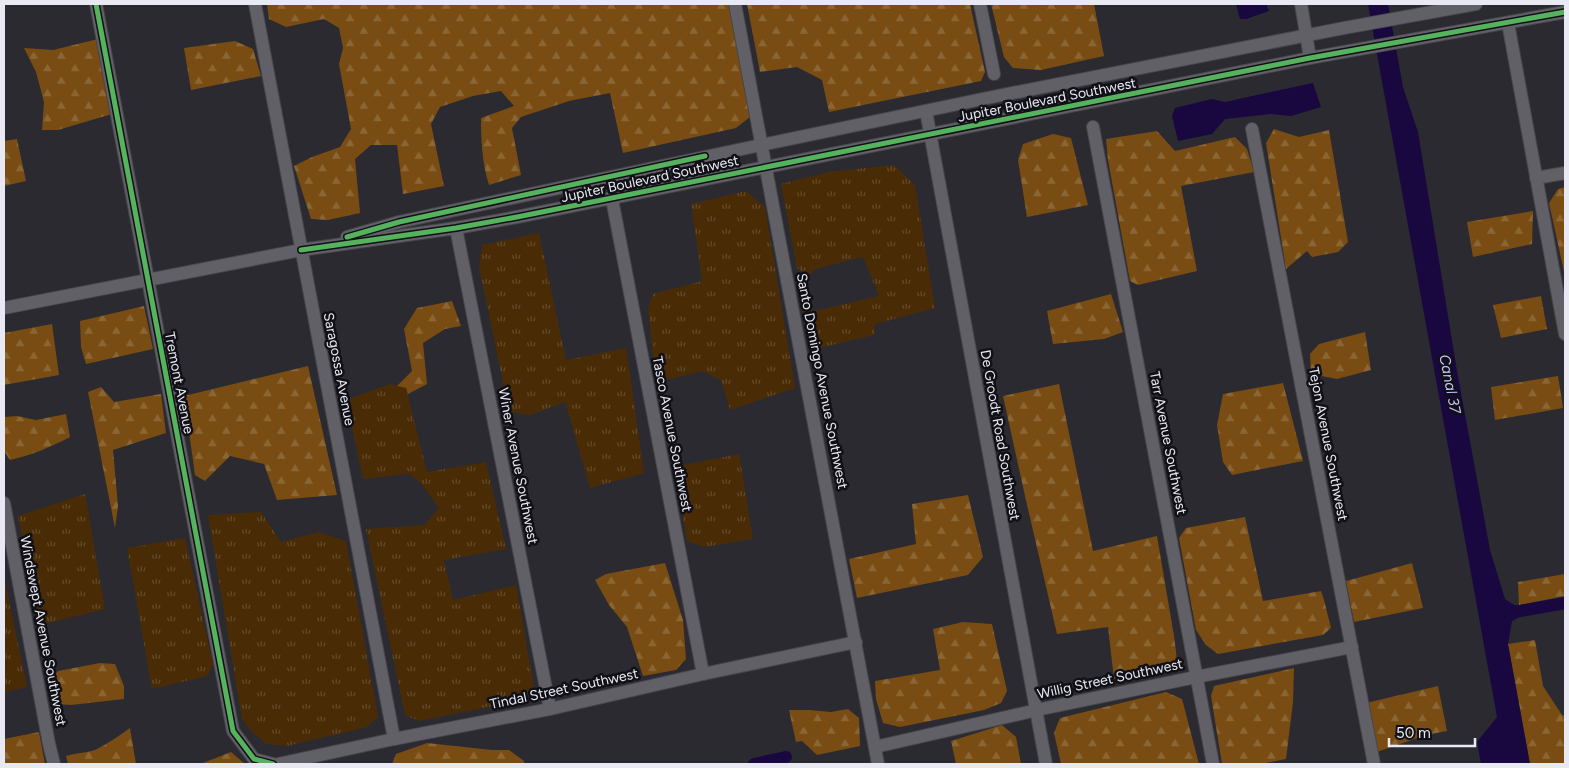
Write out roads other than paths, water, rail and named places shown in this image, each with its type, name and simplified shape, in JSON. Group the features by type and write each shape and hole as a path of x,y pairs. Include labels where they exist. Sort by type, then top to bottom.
{"street":[{"name":"Tremont Avenue","path":"96,4 233,731 254,760 274,764"},
{"name":"Saragossa Avenue","path":"255,4 394,739"},
{"name":"Santo Domingo Avenue Southwest","path":"735,4 878,764"},
{"path":"980,4 994,74"},
{"path":"1301,4 1310,58"},
{"name":"Jupiter Boulevard Southwest","path":"301,250 399,222 761,145 1306,35 1476,4"},
{"name":"Jupiter Boulevard Southwest","path":"4,308 301,250 456,228 612,199 1310,58 1565,12"},
{"path":"1508,23 1565,333"},
{"name":"De Groodt Road Southwest","path":"926,111 1046,764"},
{"name":"Tarr Avenue Southwest","path":"1093,127 1213,764"},
{"name":"Tejon Avenue Southwest","path":"1252,129 1374,764"},
{"path":"1536,178 1565,172"},
{"name":"Tasco Avenue Southwest","path":"612,199 703,674"},
{"name":"Winer Avenue Southwest","path":"456,228 550,709"},
{"name":"Windswept Avenue Southwest","path":"4,503 54,764"},
{"name":"Tindal Street Southwest","path":"278,764 394,739 550,709 856,642"},
{"name":"Willig Street Southwest","path":"875,747 1196,676 1352,647"}],"water":[{"path":"1236,4 1266,4 1269,11 1246,19 1240,19"},
{"name":"Canal 37","path":"1368,4 1388,4 1403,87 1418,132 1457,371 1490,550 1505,599 1514,605 1526,607 1523,615 1512,621 1508,644 1530,764 1481,764 1477,742 1497,717"},
{"path":"1313,83 1321,107 1291,116 1271,114 1225,119 1212,134 1178,141 1172,116 1175,108 1212,99 1225,102"}],"waterway":[{"path":"1509,613 1565,603"},
{"path":"754,764 786,757"}]}
